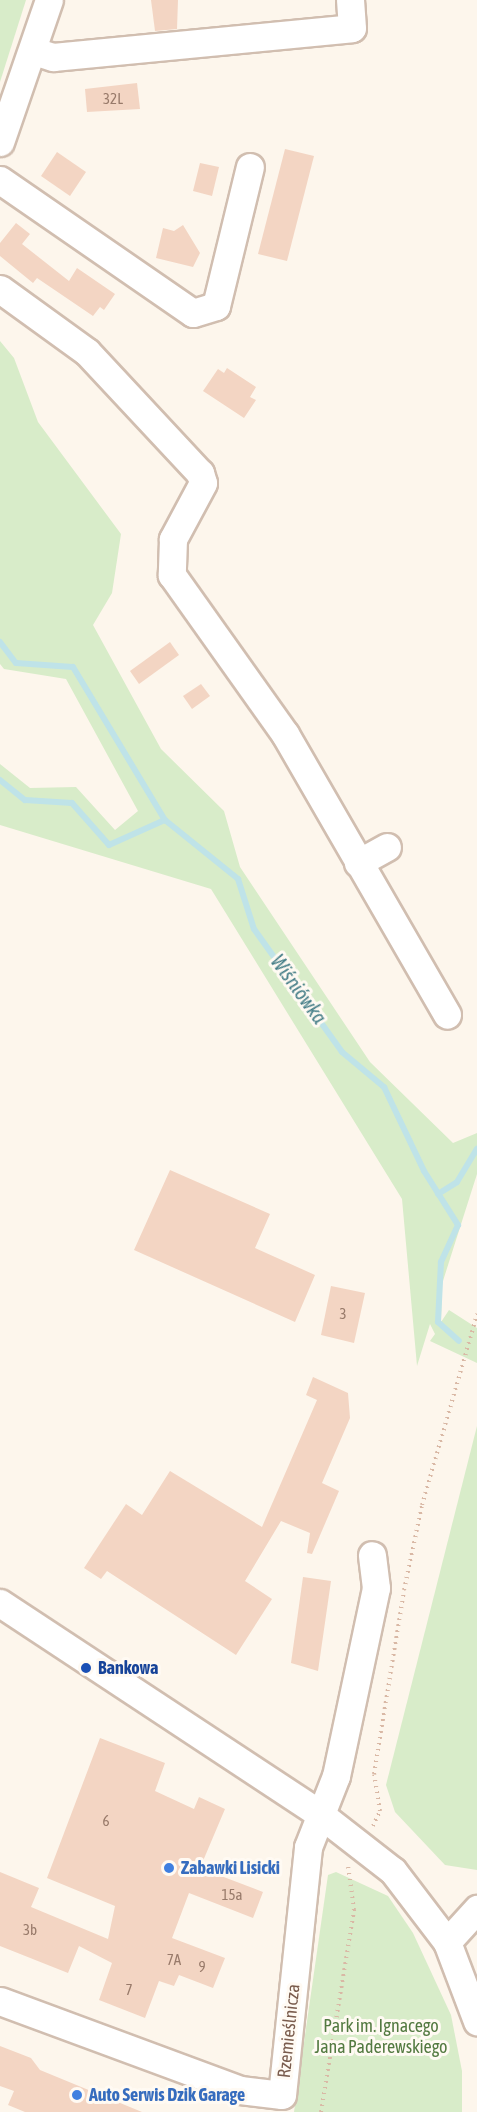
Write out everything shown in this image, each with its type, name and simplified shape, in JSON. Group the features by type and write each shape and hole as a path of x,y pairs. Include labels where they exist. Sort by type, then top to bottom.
{"street":[{"path":"0,142 34,51 49,0"},
{"path":"34,51 52,57 352,28 350,0"},
{"path":"0,180 193,313 216,306 250,167"},
{"path":"0,289 87,352 200,473 202,483 173,539 172,576 285,734 447,1015"},
{"path":"358,863 387,847"},
{"path":"321,1815 336,1776 376,1587 372,1555"},
{"path":"0,1603 362,1844 411,1889 447,1942 477,2021"},
{"name":"Rzemieślnicza","path":"0,2001 240,2090 282,2095 308,1847 321,1815"},
{"path":"447,1942 477,1909"}],"path":[{"path":"321,2112 354,1910 346,1873 380,1815 374,1774 422,1505 477,1314"}],"green space":[{"path":"0,0 26,0 0,82"},
{"path":"0,341 14,358 38,422 121,534 112,593 93,625 161,749 224,811 240,867 370,1062 453,1143 477,1133 477,1174 442,1284 441,1322 449,1310 477,1328 477,1363 430,1341 435,1334 430,1324 417,1366 402,1199 211,889 0,825 0,764 30,788 76,787 115,830 138,811 66,679 4,669 0,664"},
{"path":"477,1426 477,1870 445,1865 395,1812 386,1785"},
{"name":"Park im. Ignacego Jana Paderewskiego","path":"336,1872 388,1896 413,1933 451,2015 462,2071 462,2112 294,2112 328,1875"}],"building":[{"path":"151,0 178,0 177,29 155,31"},
{"path":"137,83 140,109 87,112 85,89"},
{"path":"285,149 314,156 287,261 258,254"},
{"path":"57,152 86,172 70,196 41,176"},
{"path":"200,163 219,167 212,196 193,191"},
{"path":"16,223 30,234 22,244 69,281 77,268 115,294 104,310 100,307 93,316 37,278 33,283 0,256 0,243"},
{"path":"183,225 200,253 193,267 156,258 163,228 174,231"},
{"path":"227,368 256,387 250,397 256,400 244,418 203,391 218,369 224,373"},
{"path":"170,642 179,655 139,684 130,671"},
{"path":"201,684 210,696 192,709 183,696"},
{"path":"170,1170 270,1214 255,1248 315,1275 295,1322 134,1250"},
{"path":"331,1286 365,1293 354,1343 321,1335"},
{"path":"313,1377 348,1393 350,1418 322,1483 339,1491 312,1554 307,1553 310,1533 281,1521 245,1581 272,1599 236,1655 107,1571 101,1579 84,1568 126,1504 142,1515 170,1471 262,1527 317,1400 306,1395"},
{"path":"303,1577 331,1581 318,1671 291,1663"},
{"path":"100,1738 165,1763 155,1791 194,1809 199,1797 225,1809 200,1868 263,1892 253,1918 189,1893 172,1938 225,1958 213,1988 179,1975 174,1986 159,1981 145,2018 99,2000 112,1963 79,1946 68,1973 0,1946 0,1872 39,1888 31,1907 108,1939 115,1906 47,1878"},
{"path":"0,2046 31,2058 40,2070 142,2112 25,2112 8,2105 14,2091 0,2086"}],"waterway":[{"path":"0,642 16,663 73,667 165,820"},
{"name":"Wiśniówka","path":"0,780 25,800 72,803 109,845 165,820 238,879 254,929 342,1052 384,1087 424,1171 458,1225 441,1262 438,1322 459,1341"},
{"path":"438,1194 457,1182 477,1149"}],"place":[{"name":"Bankowa","path":"86,1668"},
{"name":"Zabawki Lisicki","path":"169,1868"},
{"name":"Auto Serwis Dzik Garage","path":"77,2095"}]}
